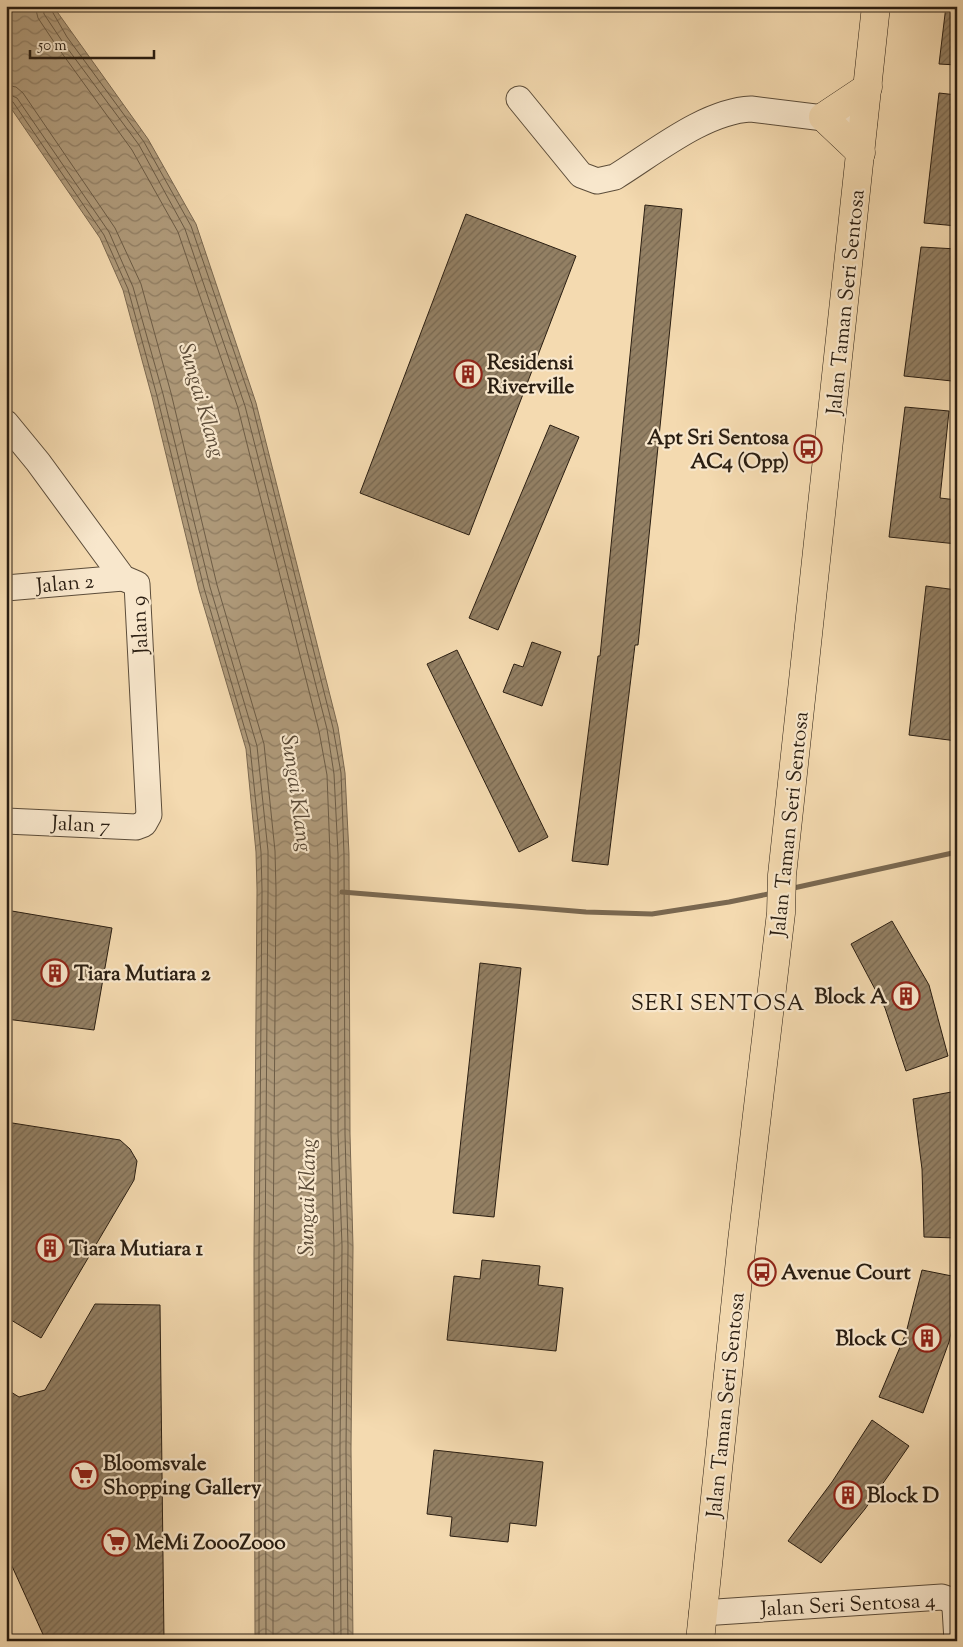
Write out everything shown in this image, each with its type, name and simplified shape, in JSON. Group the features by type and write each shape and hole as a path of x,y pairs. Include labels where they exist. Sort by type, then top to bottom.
{"main road":[{"name":"Jalan Taman Seri Sentosa","path":"700,1641 742,1241 781,913 782,875 876,6"},
{"path":"861,153 823,118 868,87"}],"street":[{"path":"519,99 581,176 597,181 615,177 710,118 733,110 751,109 864,123"},
{"name":"Jalan 9","path":"6,423 38,462 123,578 137,584 149,815"},
{"name":"Jalan 2","path":"6,588 123,578"},
{"name":"Jalan 7","path":"7,816 136,827 144,824 149,815"},
{"name":"Jalan Seri Sentosa 4","path":"702,1613 942,1597 951,1600 955,1608 956,1641"}],"water":[{"name":"Sungai Klang","path":"6,6 53,6 148,139 196,224 256,403 338,727 345,773 349,854 350,1134 353,1247 351,1449 353,1641 255,1641 254,1254 257,890 256,852 246,749 199,590 152,397 123,290 100,238 6,101"}],"building":[{"path":"946,6 957,6 957,65 939,64"},
{"path":"939,93 957,95 957,226 924,223"},
{"path":"645,205 682,209 638,645 635,645 608,865 572,861 598,656 600,656"},
{"name":"Residensi Riverville","path":"466,214 576,256 469,535 360,493"},
{"path":"921,247 957,249 957,339 952,381 904,376"},
{"path":"905,407 949,411 940,498 957,500 957,544 889,537"},
{"path":"550,425 579,437 498,630 469,618"},
{"path":"926,586 957,590 957,741 909,735"},
{"path":"532,642 561,652 542,706 503,692 514,664 523,667"},
{"path":"457,650 548,837 519,852 427,664"},
{"name":"Tiara Mutiara 2","path":"6,910 112,928 94,1030 6,1019"},
{"name":"Block A","path":"892,921 929,985 948,1056 906,1071 885,1008 851,944"},
{"path":"480,963 521,968 494,1217 453,1213"},
{"path":"957,1091 957,1238 924,1237 922,1169 913,1099"},
{"name":"Tiara Mutiara 1","path":"6,1122 120,1140 130,1149 137,1161 134,1180 41,1338 6,1317"},
{"path":"482,1260 540,1266 538,1285 563,1288 556,1351 447,1340 454,1276 480,1279"},
{"name":"Block C","path":"922,1270 957,1277 957,1306 949,1342 923,1413 879,1397 906,1333"},
{"name":"Bloomsvale Shopping Gallery","path":"95,1304 160,1305 164,1641 46,1641 6,1553 6,1389 19,1397 45,1390"},
{"name":"Block D","path":"872,1420 909,1446 865,1509 821,1563 788,1541 832,1482"},
{"path":"434,1450 543,1462 536,1526 510,1523 508,1542 450,1536 452,1517 427,1514"}],"waterway":[{"path":"789,889 957,852"},
{"path":"342,892 586,912 652,914 773,893"}],"place":[{"name":"Residensi Riverville","path":"468,374"},
{"name":"Apt Sri Sentosa AC4 (Opp)","path":"808,449"},
{"name":"Tiara Mutiara 2","path":"55,973"},
{"name":"Block A","path":"906,996"},
{"name":"Tiara Mutiara 1","path":"50,1248"},
{"name":"Avenue Court","path":"762,1272"},
{"name":"Block C","path":"927,1338"},
{"name":"Bloomsvale Shopping Gallery","path":"84,1475"},
{"name":"Block D","path":"848,1495"},
{"name":"MeMi ZoooZooo","path":"116,1542"}],"district":[{"name":"SERI SENTOSA","path":"718,1002"}]}
